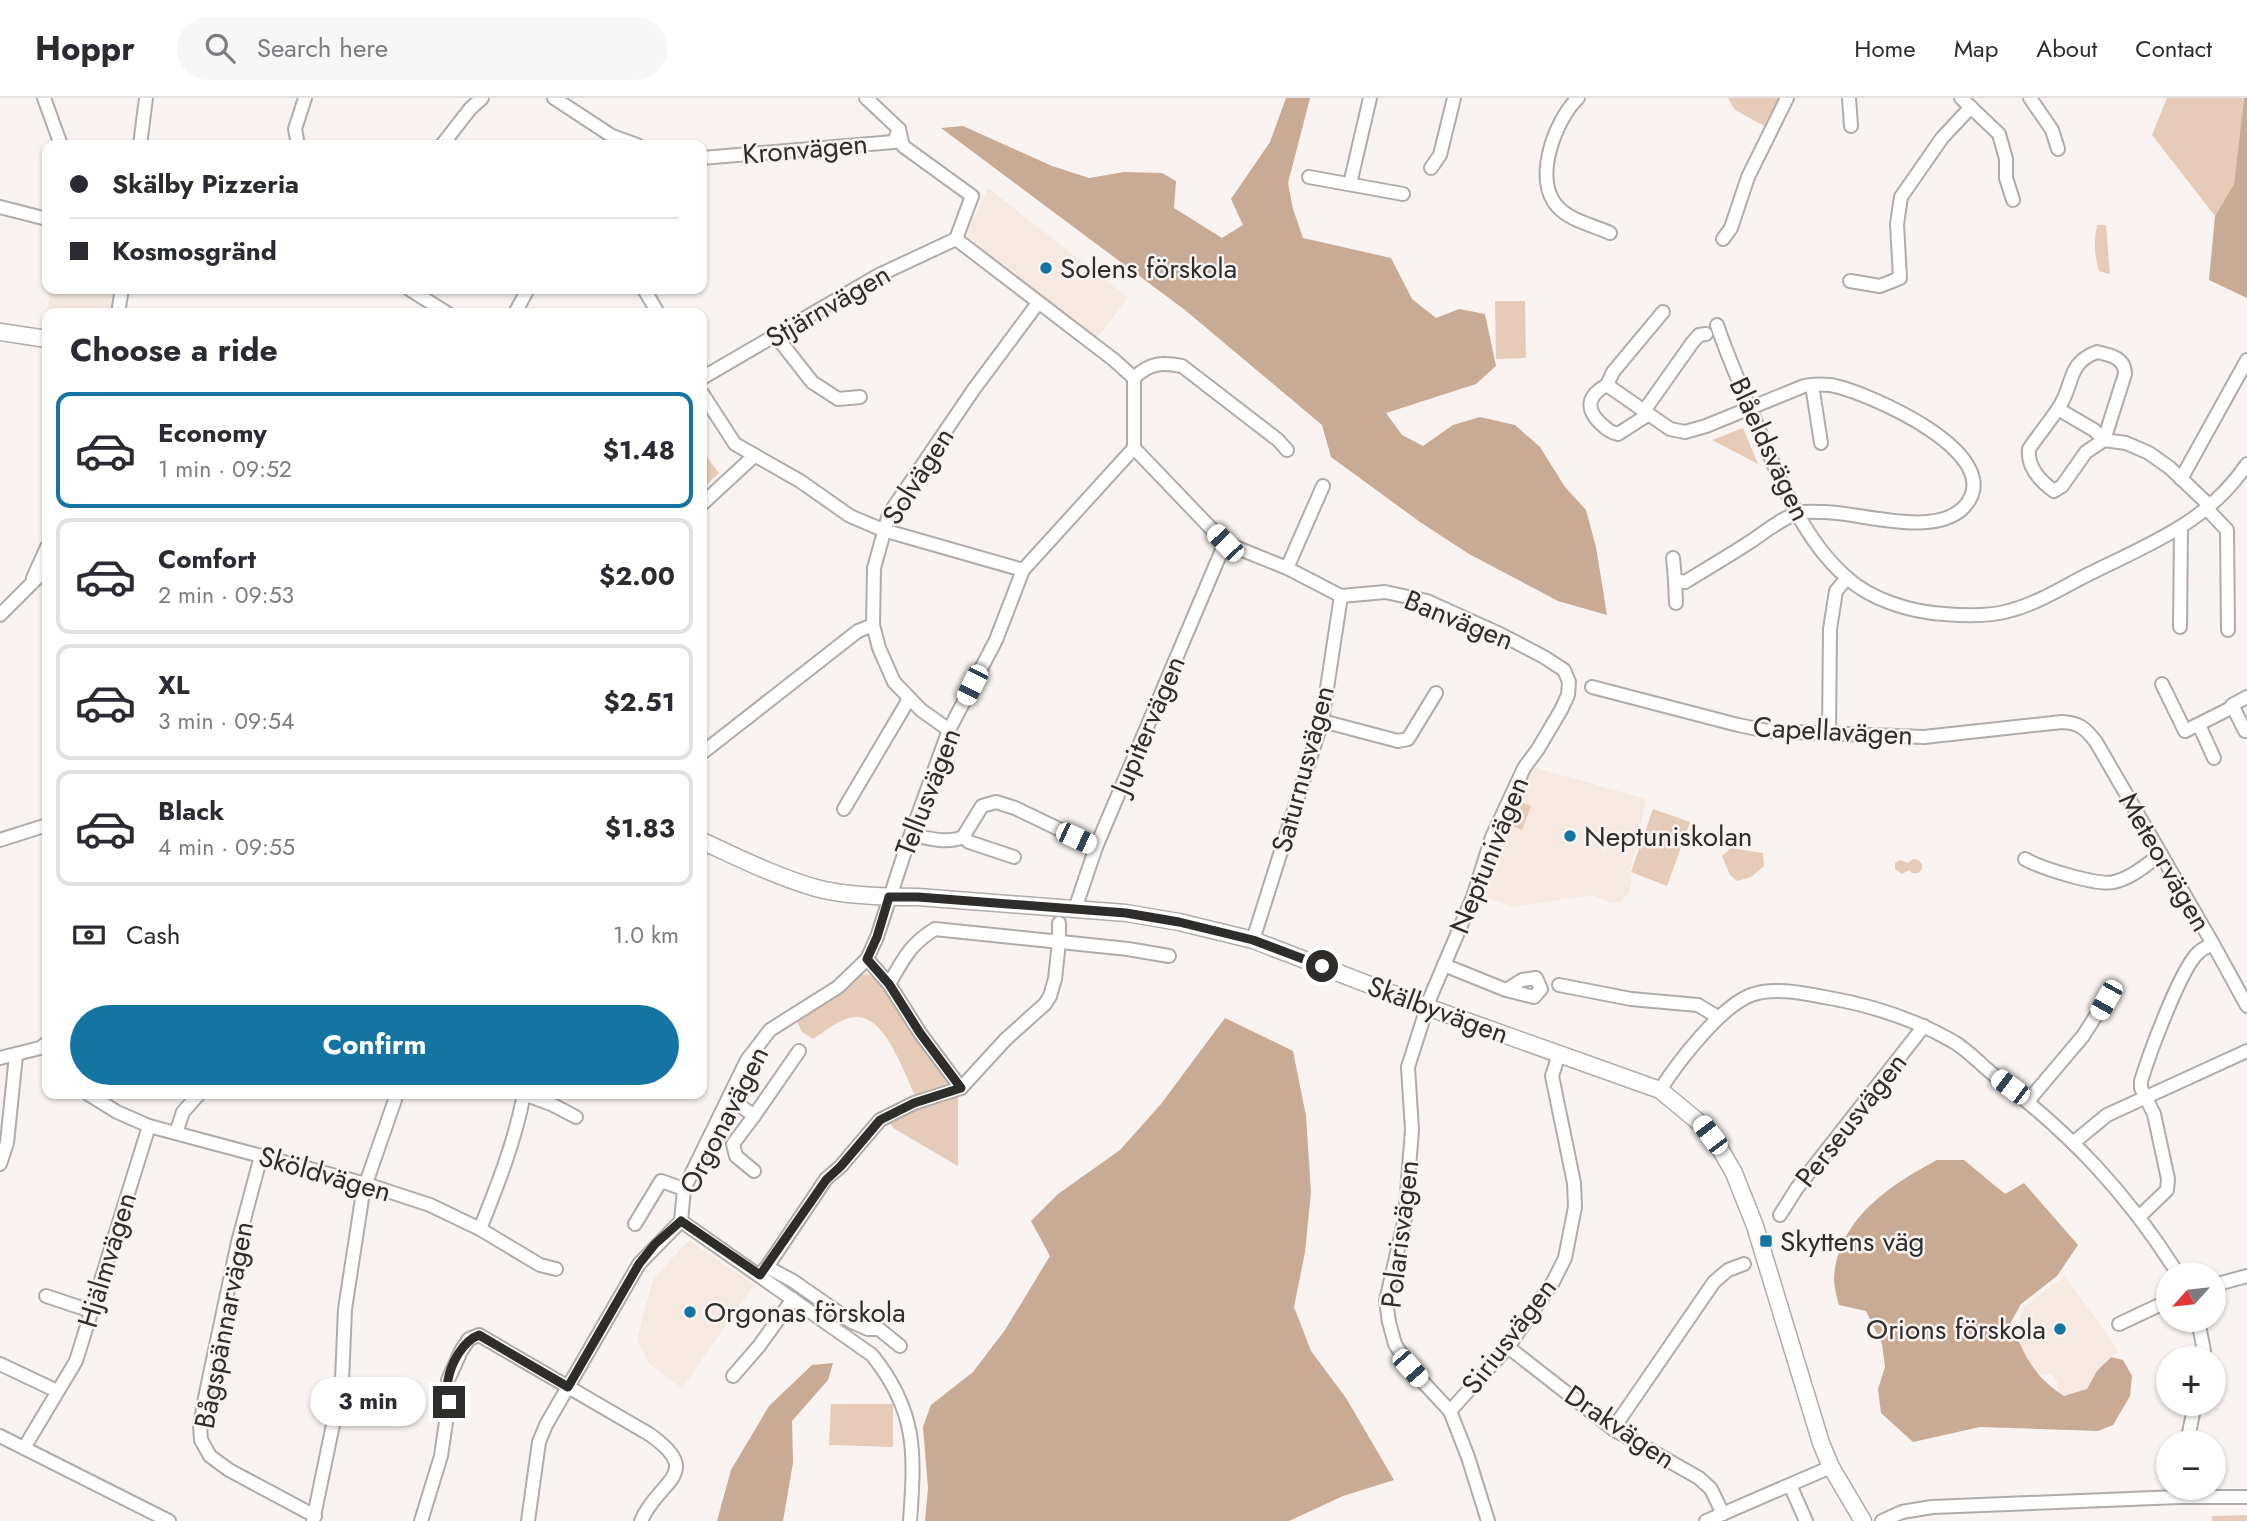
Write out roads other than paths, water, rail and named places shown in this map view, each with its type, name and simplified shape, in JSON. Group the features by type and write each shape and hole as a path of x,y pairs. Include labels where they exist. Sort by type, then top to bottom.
{"street":[{"path":"44,98 59,140"},
{"path":"140,140 146,98"},
{"path":"297,140 295,129 305,98"},
{"path":"446,140 482,98"},
{"path":"554,98 609,140"},
{"path":"866,98 899,129 903,146 972,196 956,239 1134,378"},
{"path":"1350,184 1370,98"},
{"path":"1432,168 1440,155 1454,98"},
{"path":"1578,98 1567,108 1549,154 1549,193 1566,214 1610,233"},
{"path":"1723,239 1731,228 1748,177 1787,98"},
{"path":"1849,98 1851,126"},
{"path":"2031,98 2052,130 2058,149"},
{"path":"1850,281 1880,286 1900,278 1897,225 1901,197 1966,103 1999,134 2006,159 2006,178 2013,200"},
{"name":"Kronvägen","path":"707,158 894,142 899,129"},
{"path":"1309,177 1403,194"},
{"path":"0,207 42,218"},
{"name":"Stjärnvägen","path":"707,375 879,275 956,239"},
{"path":"417,294 439,308"},
{"name":"Solvägen","path":"949,730 909,699 894,682 879,648 873,625 874,568 888,514 974,389 1038,303"},
{"path":"1663,312 1613,372 1607,385 1593,396 1590,406 1592,414 1610,433 1618,434 1647,413 1695,339 1706,334"},
{"name":"Blåeldsvägen","path":"1717,325 1782,484 1811,538 1847,578 1885,601 1921,612 1973,617 2010,611 2041,599 2181,528 2208,508 2235,482 2247,464"},
{"path":"0,332 42,338"},
{"path":"776,336 812,382 838,398 860,397"},
{"path":"2097,352 2120,360 2125,366 2125,374 2104,440 2086,452 2062,486 2054,491 2035,473 2028,457 2029,449 2063,401 2073,370 2080,361 2097,352"},
{"path":"2181,479 2247,359"},
{"path":"1287,450 1278,440 1182,366 1162,362 1140,372 1134,378 1134,448 1225,543 1287,568 1341,596"},
{"path":"1607,385 1670,429 1685,432 1812,384 1832,385 1922,423 1947,442 1966,463 1973,487 1969,501 1948,518 1930,523 1824,512 1798,513 1685,582 1675,580"},
{"path":"1812,384 1821,443"},
{"path":"707,401 735,444 800,481 850,516 883,530 1023,570"},
{"path":"2058,409 2094,430 2104,440 2126,443 2149,453 2181,479 2227,530 2228,630"},
{"name":"Tellusvägen","path":"889,897 949,730 996,640 1023,570 1134,448"},
{"path":"707,499 754,456"},
{"path":"1287,568 1323,486"},
{"path":"2180,627 2181,528"},
{"name":"Jupitervägen","path":"1074,909 1096,847 1225,543"},
{"path":"29,585 42,558"},
{"path":"1672,558 1676,603"},
{"path":"0,615 42,573"},
{"path":"1829,734 1830,629 1836,591 1847,578"},
{"name":"Banvägen","path":"1341,596 1385,592 1427,601 1502,635 1564,670"},
{"name":"Saturnusvägen","path":"1253,940 1322,721 1341,596"},
{"path":"707,749 858,631 873,625"},
{"name":"Neptunivägen","path":"1427,1007 1473,897 1497,825 1524,768 1538,749 1568,695 1569,682 1564,670"},
{"path":"2162,684 2185,732 2247,697"},
{"name":"Capellavägen","path":"1592,687 1768,731 1924,737 2062,722 2077,723"},
{"path":"1322,721 1398,741 1408,739 1436,693"},
{"path":"844,809 909,699"},
{"path":"2233,707 2245,732"},
{"name":"Meteorvägen","path":"2077,723 2086,728 2096,742 2247,1006"},
{"path":"2199,725 2214,758"},
{"path":"911,835 952,841 963,837 982,806 996,802 1015,808 1096,847"},
{"path":"0,840 42,827"},
{"path":"963,837 969,842 1014,856"},
{"name":"Skälbyvägen","path":"707,843 818,889 889,897 1126,913 1179,922 1253,940 1427,1007 1660,1090 1702,1124 1734,1173 1755,1226 1807,1400 1831,1466 1863,1521"},
{"path":"2025,859 2038,866 2087,879 2114,882 2130,876 2161,854"},
{"name":"Orgonavägen","path":"528,1521 540,1442 546,1425 639,1264 655,1244 681,1221 684,1189 747,1060 770,1030 838,987 867,959 889,897"},
{"path":"763,1271 826,1180 880,1120 914,1103 961,1088 1050,996 1055,979 1059,923"},
{"path":"889,984 909,950 918,939 934,929 1169,956"},
{"path":"2140,1216 2167,1190 2168,1179 2154,1114 2141,1088 2141,1081 2169,1008 2191,962 2199,952 2213,944"},
{"path":"867,959 889,984 920,1033 961,1088"},
{"path":"1444,965 1506,990"},
{"path":"1559,985 1631,999 1698,1005 1718,1017"},
{"path":"1660,1090 1718,1017 1750,995 1772,991 1862,1004 1924,1026 1957,1044 2028,1101 2092,1160 2140,1216 2170,1262"},
{"path":"2028,1101 2083,1036 2106,1000"},
{"name":"Polarisvägen","path":"1427,1007 1408,1067 1412,1130 1409,1169 1405,1219 1386,1301 1388,1322 1395,1344 1410,1368 1450,1411 1488,1521"},
{"name":"Perseusvägen","path":"1780,1214 1797,1188 1924,1026"},
{"path":"0,1058 42,1047"},
{"path":"754,1171 736,1156 733,1144 799,1051"},
{"path":"2073,1143 2107,1115 2247,1051"},
{"name":"Siriusvägen","path":"1450,1411 1508,1347 1553,1282 1565,1258 1575,1207 1574,1183 1552,1076 1559,1054"},
{"path":"0,1164 7,1143 16,1055"},
{"path":"729,1097 754,1116"},
{"name":"Sköldvägen","path":"97,1099 149,1126 366,1184 430,1205 480,1229 540,1265 556,1269"},
{"path":"176,1133 183,1112 195,1099"},
{"path":"314,1518 342,1381 352,1255 366,1184 395,1099"},
{"path":"480,1229 508,1160 523,1099"},
{"path":"538,1099 576,1117"},
{"name":"Hjälmvägen","path":"24,1448 76,1361 149,1126"},
{"name":"Bågspännarvägen","path":"261,1156 238,1242 208,1380 200,1426 201,1440 204,1449 229,1470 314,1518"},
{"path":"635,1224 661,1181 684,1189"},
{"path":"681,1221 763,1271 793,1299 872,1354 890,1377 909,1423 913,1477 910,1521"},
{"path":"1613,1429 1714,1282 1728,1270 1744,1264"},
{"path":"763,1271 793,1281 852,1322 867,1329 879,1329 901,1346"},
{"path":"2226,1282 2247,1276"},
{"path":"46,1296 91,1311"},
{"path":"733,1376 793,1299"},
{"path":"2119,1324 2156,1307"},
{"path":"421,1521 441,1456 449,1402 448,1380 469,1339 479,1335 669,1448 676,1459 676,1474 641,1521"},
{"name":"Drakvägen","path":"1508,1347 1613,1429 1699,1479 1711,1489 1723,1514"},
{"path":"0,1364 57,1391"},
{"path":"0,1436 169,1521"},
{"path":"1706,1521 1831,1466"},
{"path":"1790,1485 1806,1521"},
{"path":"1882,1521 1902,1512 1932,1507 2156,1493"},
{"path":"2226,1495 2247,1497"}],"place":[{"name":"Solens förskola","path":"1046,268"},
{"name":"Neptuniskolan","path":"1570,836"},
{"name":"Skyttens väg","path":"1766,1241"},
{"name":"Orgonas förskola","path":"690,1312"},
{"name":"Orions förskola","path":"2060,1329"}]}
